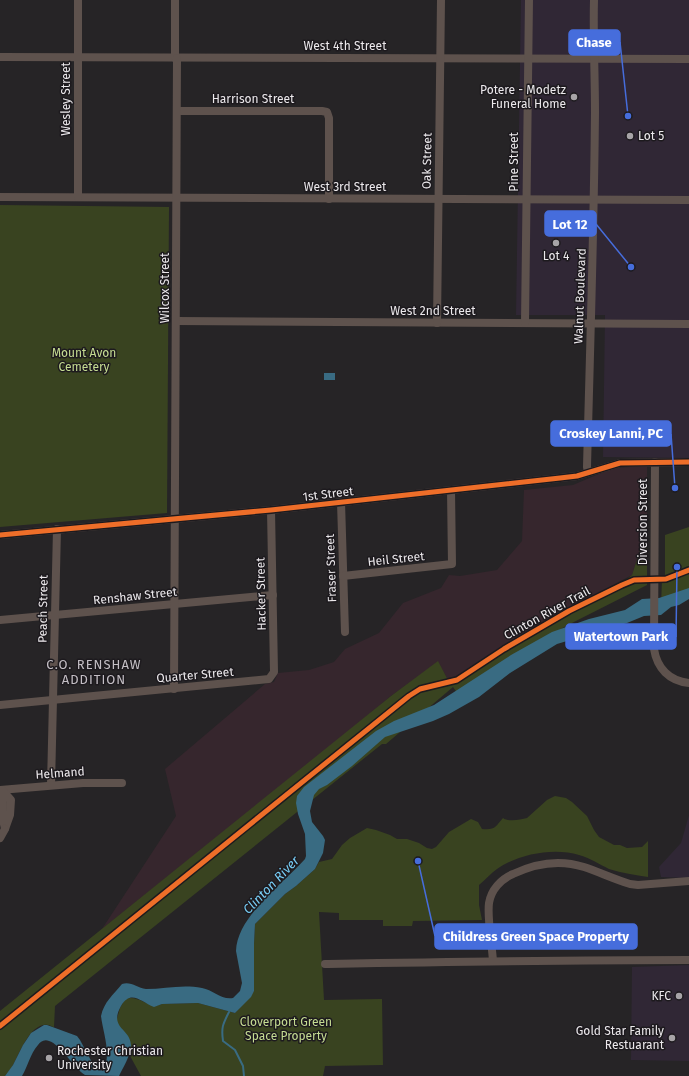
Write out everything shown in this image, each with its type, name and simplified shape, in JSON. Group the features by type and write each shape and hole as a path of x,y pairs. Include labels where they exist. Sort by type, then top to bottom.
{"street":[{"name":"Wesley Street","path":"78,0 78,197"},
{"name":"Wilcox Street","path":"174,689 178,198 178,111 175,0"},
{"name":"Oak Street","path":"437,323 441,0"},
{"name":"Pine Street","path":"525,323 528,0"},
{"name":"Walnut Boulevard","path":"588,472 594,199 594,0"},
{"name":"West 4th Street","path":"0,57 689,59"},
{"name":"Harrison Street","path":"178,111 327,112 329,118 329,199"},
{"name":"West 3rd Street","path":"0,196 689,200"},
{"name":"West 2nd Street","path":"176,321 689,324"},
{"name":"Diversion Street","path":"655,462 654,649 659,664 664,672 674,679 689,683"},
{"name":"1st Street","path":"0,535 271,510 568,478 620,463 689,462"},
{"name":"Heil Street","path":"343,576 452,564 451,490"},
{"name":"Fraser Street","path":"341,502 345,632"},
{"name":"Hacker Street","path":"271,510 274,672 272,676"},
{"name":"Peach Street","path":"51,785 57,529"},
{"name":"Renshaw Street","path":"0,620 273,594"},
{"name":"Quarter Street","path":"0,705 264,681 272,676"},
{"name":"Helmand","path":"1,790 97,782 122,783"},
{"path":"0,838 5,829 2,815 3,799 1,790"},
{"path":"493,961 489,903 500,882 525,868 543,863 557,862 584,866 630,884 638,885 689,881"},
{"path":"325,964 689,960"}],"shaded area":[{"path":"521,0 689,0 689,458 603,457 605,315 516,315"},
{"path":"647,466 647,547 640,550 632,575 543,622 454,678 448,680 438,662 391,696 102,929 176,816 165,769 265,684 274,682 278,673 309,670 334,662 345,649 379,633 403,603 441,588 449,575 460,576 497,570 522,541 524,490 573,485 613,468"},
{"path":"689,815 689,878 661,877 659,867 681,843"},
{"path":"689,965 689,1061 631,1060 632,967"}],"green space":[{"name":"Mount Avon Cemetery","path":"0,205 169,207 167,513 0,527"},
{"path":"689,527 689,594 661,606 662,579 665,578 665,535"},
{"path":"647,547 647,585 566,626 522,652 458,694 453,687 386,744 382,744 55,1006 54,1027 42,1025 36,1028 23,1045 10,1070 5,1076 0,1076 0,1011 391,696 438,661 448,680 459,676 503,646 543,622 628,578 632,575 640,550"},
{"name":"Cloverport Green Space Property","path":"555,796 566,798 572,802 587,816 599,837 614,845 620,845 627,848 642,847 648,841 648,877 609,869 591,859 579,855 559,852 536,853 515,859 506,864 495,871 479,885 479,905 482,920 413,921 412,926 383,926 383,920 339,920 339,913 319,912 324,1000 382,999 383,1065 325,1066 323,1076 141,1076 129,1054 130,1044 116,1022 120,1008 125,999 135,999 153,1005 198,1003 235,1013 254,991 255,924 285,894 315,869 319,862 332,859 342,845 350,838 367,828 390,835 397,839 407,839 432,849 436,847 449,832 471,819 478,822 482,829 490,829 497,826 503,818 518,820 527,818 547,800"}],"water":[{"path":"324,373 335,373 335,380 324,380"},
{"path":"689,588 689,599 679,605 671,607 661,615 644,616 627,623 557,644 510,673 479,697 449,714 385,737 352,766 327,785 319,789 314,795 310,811 312,822 325,840 323,853 315,869 285,894 255,924 254,991 251,997 235,1013 198,1003 162,1004 154,1007 136,998 129,998 121,1006 117,1019 128,1036 131,1047 128,1058 119,1076 85,1075 58,1047 45,1040 42,1041 35,1049 22,1076 5,1076 31,1033 44,1025 77,1036 95,1068 103,1071 106,1065 107,1051 101,1016 102,1011 112,995 122,984 128,983 146,989 195,987 206,989 225,998 233,998 240,991 242,983 236,951 238,938 244,925 263,901 305,859 305,834 296,803 297,796 304,787 376,731 394,721 434,705 511,655 552,632 589,619 625,610 642,599 659,598"}],"waterway":[{"path":"229,1012 223,1026 223,1041 235,1050 243,1066 244,1076"}],"cycle path":[{"path":"0,535 271,510 560,478 577,476 620,463 689,462"},
{"name":"Clinton River Trail","path":"0,1026 409,696 420,689 457,680 504,649 569,611 622,585 634,580 666,579 689,570"}],"place":[{"name":"Potere - Modetz Funeral Home","path":"574,97"},
{"name":"Chase","path":"628,116"},
{"name":"Lot 5","path":"630,136"},
{"name":"Lot 4","path":"556,243"},
{"name":"Lot 12","path":"631,267"},
{"name":"Croskey Lanni, PC","path":"675,488"},
{"name":"Watertown Park","path":"677,567"},
{"name":"Childress Green Space Property","path":"418,861"},
{"name":"KFC","path":"679,996"},
{"name":"Gold Star Family Restuarant","path":"672,1038"},
{"name":"Rochester Christian University","path":"49,1058"}],"district":[{"name":"C.O. RENSHAW ADDITION","path":"94,672"}],"water label":[{"name":"Clinton River","path":"271,885"}]}
